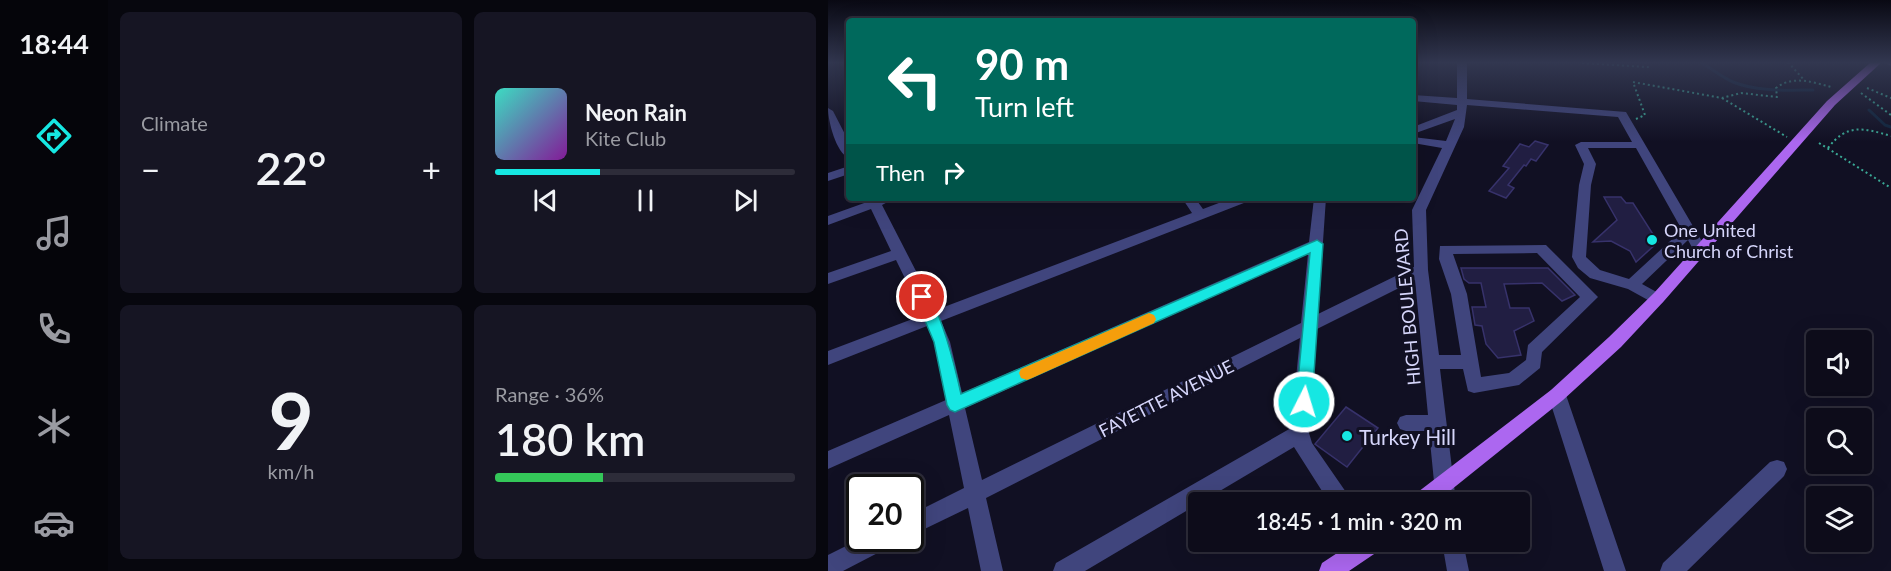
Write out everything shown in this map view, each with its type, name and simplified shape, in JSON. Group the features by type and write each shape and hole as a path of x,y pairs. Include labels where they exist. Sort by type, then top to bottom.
{"main road":[{"path":"1446,492 1615,342 1657,299 1832,103 1848,89"},
{"path":"1330,571 1356,552"}],"street":[{"name":"HIGH BOULEVARD","path":"1444,492 1421,264 1419,210 1458,127 1463,107 1463,89"},
{"path":"1416,99 1463,107 1624,118 1700,250"},
{"path":"1416,130 1463,107"},
{"path":"828,111 839,138"},
{"path":"1416,140 1448,145"},
{"path":"1640,145 1581,145 1590,164 1585,185 1579,257 1591,272 1632,285 1657,299"},
{"path":"828,177 846,171"},
{"path":"828,221 877,201"},
{"path":"879,201 900,253 942,342 992,571"},
{"path":"1190,201 1200,215"},
{"path":"828,358 1236,201"},
{"path":"1320,201 1311,326 1300,433 1303,446 1334,492"},
{"path":"1632,285 1689,231"},
{"path":"828,460 1317,244"},
{"path":"1541,248 1590,297 1534,350 1534,363 1513,380 1474,386 1470,362 1459,294 1446,259 1445,249 1541,248"},
{"path":"828,279 900,253"},
{"path":"1421,264 1446,259"},
{"name":"FAYETTE AVENUE","path":"924,519 1311,326 1421,264"},
{"path":"1430,362 1470,362"},
{"path":"1557,395 1615,571"},
{"path":"1406,423 1436,423"},
{"path":"1064,571 1300,433"},
{"path":"1671,571 1777,469"},
{"path":"828,567 858,552"},
{"path":"1455,552 1458,571"}],"path":[{"path":"1624,118 1645,115 1635,89"},
{"path":"1670,89 1722,98 1788,137"},
{"path":"1722,98 1741,93 1777,97 1776,89"},
{"path":"1869,89 1891,98"},
{"path":"1862,93 1891,115"},
{"path":"1828,148 1838,135 1865,128 1891,136"},
{"path":"1819,143 1891,188"}],"building":[{"path":"1535,141 1548,145 1536,161 1531,159 1526,166 1524,165 1508,185 1514,188 1506,198 1489,191 1509,168 1503,166 1520,144 1529,147"},
{"path":"1604,197 1621,197 1626,203 1633,203 1658,242 1636,262 1630,251 1611,241 1593,242 1617,220"},
{"path":"1461,268 1548,268 1575,295 1562,301 1542,283 1504,284 1510,308 1529,308 1534,321 1514,331 1521,355 1498,358 1486,344 1482,326 1475,325 1472,307 1486,307 1481,283 1469,283 1464,279"},
{"name":"Turkey Hill","path":"1346,407 1378,428 1347,467 1315,444"}],"waterway":[{"path":"1763,89 1813,90"},
{"path":"1869,110 1885,125 1891,127"}],"slow traffic":[{"path":"1027,373 1149,319"}],"place":[{"name":"One United Church of Christ","path":"1652,240"},
{"name":"Turkey Hill","path":"1347,436"}],"route":[{"path":"922,297 942,342 955,405 1317,244 1304,402"}]}
